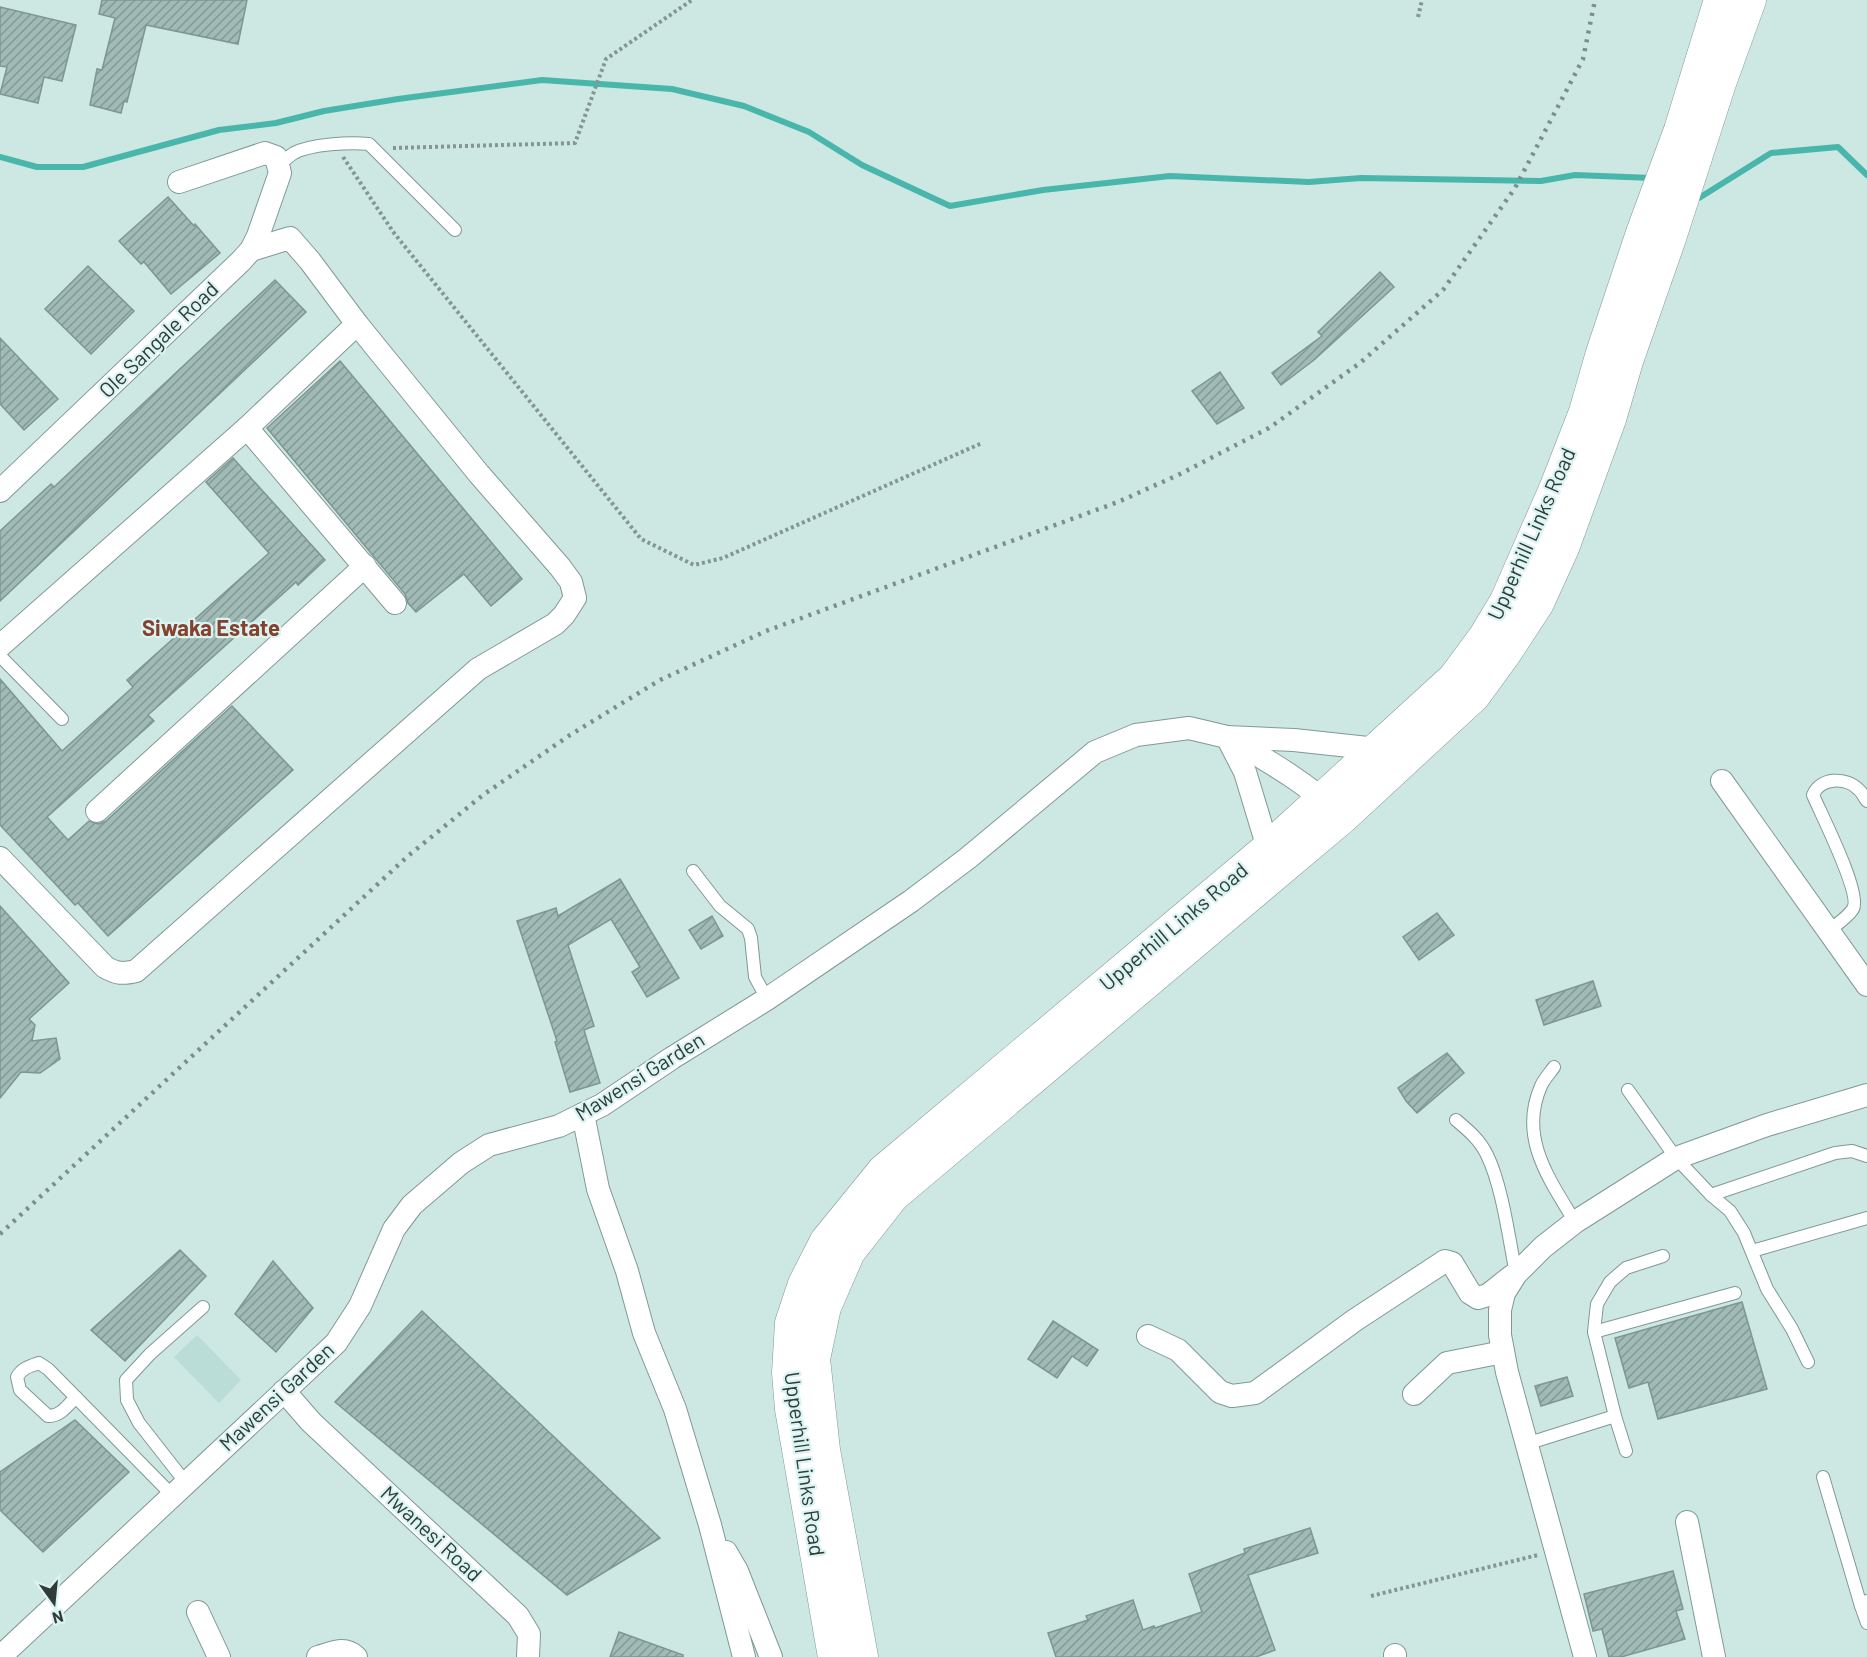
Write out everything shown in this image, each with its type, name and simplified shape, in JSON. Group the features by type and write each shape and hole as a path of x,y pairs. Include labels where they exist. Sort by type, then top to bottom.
{"street":[{"path":"1686,148 1720,0"},
{"path":"1667,203 1686,148 1750,0"},
{"path":"178,182 265,153 276,157 279,165"},
{"name":"Ole Sangale Road","path":"0,491 251,250 280,173 279,165"},
{"name":"Upperhill Links Road","path":"1331,808 1377,749 1454,678 1485,636 1506,601 1555,489 1585,412 1642,232 1667,203"},
{"name":"Upperhill Links Road","path":"862,1657 824,1450 814,1359 825,1307 849,1252 893,1196 1331,808 1474,696 1538,603 1563,548 1610,419 1667,203"},
{"path":"0,858 105,967 124,974 136,971 478,669 555,624 575,598 574,590 560,567 479,474 290,238 251,250"},
{"path":"0,646 247,428 357,324"},
{"path":"247,428 395,603"},
{"path":"97,811 365,566"},
{"name":"Mawensi Garden","path":"0,1657 336,1343 360,1306 394,1230 412,1205 461,1163 489,1145 559,1126 602,1105 767,999 911,901 968,858 1095,752 1136,735 1189,728 1227,737"},
{"path":"1227,737 1294,740 1377,749"},
{"path":"1227,737 1279,768 1331,808"},
{"path":"1227,737 1245,772 1275,858"},
{"path":"1722,781 1867,985"},
{"name":"Upperhill Links Road","path":"834,1657 791,1409 788,1373 791,1323 804,1284 826,1241 883,1171 1275,858"},
{"path":"1148,1336 1178,1350 1220,1392 1232,1396 1255,1393 1355,1320 1445,1261 1452,1263 1470,1293 1478,1298 1488,1295 1516,1274 1575,1222 1676,1158 1767,1125 1867,1095"},
{"path":"583,1114 598,1189 627,1271 644,1333 675,1410 710,1525 744,1657"},
{"path":"1516,1274 1504,1293 1500,1310 1503,1352 1585,1657"},
{"path":"1414,1394 1447,1363 1503,1352"},
{"name":"Mwanesi Road","path":"284,1391 311,1422 518,1616 529,1634 528,1657"},
{"path":"1687,1522 1714,1657"},
{"path":"710,1525 737,1570 771,1657"},
{"path":"198,1612 219,1657"},
{"path":"318,1657 342,1650 349,1651 356,1657"}],"lane":[{"path":"279,165 295,152 349,141 369,144 455,230"},
{"path":"0,656 62,719"},
{"path":"1828,931 1854,908 1856,899 1852,883 1813,795 1815,789 1823,783 1834,780 1846,782 1858,788 1867,801"},
{"path":"693,871 720,906 748,929 755,977 767,999"},
{"path":"1554,1067 1541,1086 1536,1106 1535,1145 1542,1167 1575,1222"},
{"path":"1628,1090 1676,1158 1711,1195 1730,1211 1744,1233 1767,1289 1792,1329 1808,1362"},
{"path":"1456,1120 1476,1137 1487,1155 1498,1187 1516,1274"},
{"path":"1711,1195 1835,1153 1852,1150 1867,1156"},
{"path":"1752,1251 1867,1218"},
{"path":"1626,1451 1594,1332 1597,1304 1610,1282 1626,1269 1663,1256"},
{"path":"1594,1332 1735,1293"},
{"path":"179,1489 127,1400 126,1380 150,1354 203,1307"},
{"path":"76,1397 59,1414 54,1417 48,1416 20,1390 17,1377 21,1371 39,1363 48,1369 179,1489"},
{"path":"1526,1444 1615,1416"},
{"path":"1822,1478 1864,1603 1867,1623"}],"path":[{"path":"692,0 606,59 575,143 338,150 394,233 642,539 694,565 723,558 982,443"},
{"path":"1418,17 1422,0"},
{"path":"1371,1596 1556,1550"}],"shaded area":[{"path":"197,1335 241,1380 219,1403 174,1357"}],"building":[{"path":"102,0 247,0 238,44 146,25 127,102 124,101 121,113 90,105 97,69 102,70 115,18 99,14"},
{"path":"0,7 76,25 62,81 44,77 38,103 0,94 7,67 0,66"},
{"path":"168,197 220,253 171,294 144,262 141,264 119,241"},
{"path":"88,266 134,311 91,354 45,309"},
{"path":"1380,272 1394,287 1314,360 1281,385 1272,373 1322,336 1318,332"},
{"path":"275,280 306,312 0,601 0,531 51,484 54,487"},
{"path":"0,338 58,399 24,430 0,404"},
{"path":"340,361 522,579 491,606 464,574 416,612 408,603 405,594 267,428"},
{"path":"1220,372 1244,408 1217,424 1192,391"},
{"path":"233,458 325,560 298,585 296,582 148,715 154,721 47,817 68,840 89,821 99,824 106,821 232,706 293,770 108,936 78,903 75,905 0,825 0,679 62,751 133,687 127,680 269,553 206,482"},
{"path":"620,879 679,978 647,997 632,972 640,967 611,919 568,945 594,1026 584,1030 600,1083 570,1092 555,1042 557,1041 517,921 556,908 558,916"},
{"path":"0,906 69,983 29,1019 35,1025 32,1041 56,1038 60,1059 40,1073 21,1072 0,1098"},
{"path":"1437,913 1454,935 1419,960 1403,937"},
{"path":"712,916 723,936 701,949 689,930"},
{"path":"1593,981 1601,1006 1544,1025 1536,1000"},
{"path":"1447,1053 1464,1073 1417,1113 1398,1088"},
{"path":"180,1250 206,1276 125,1361 91,1330"},
{"path":"273,1261 313,1308 276,1352 235,1314"},
{"path":"1742,1302 1767,1389 1658,1419 1648,1382 1629,1388 1615,1338"},
{"path":"422,1311 660,1538 567,1595 335,1402"},
{"path":"1053,1321 1098,1350 1087,1366 1072,1356 1057,1378 1028,1359"},
{"path":"1567,1377 1573,1396 1541,1406 1535,1386"},
{"path":"75,1420 129,1472 43,1552 0,1510 0,1472"},
{"path":"1310,1528 1318,1553 1248,1575 1275,1650 1256,1657 1056,1657 1048,1633 1088,1620 1086,1616 1133,1600 1143,1630 1202,1612 1189,1574 1245,1553 1244,1549"},
{"path":"1673,1571 1683,1609 1676,1611 1685,1639 1621,1657 1609,1657 1602,1629 1593,1631 1584,1594"},
{"path":"619,1632 683,1655 683,1657 610,1657"}],"waterway":[{"path":"0,157 37,167 83,167 219,130 276,123 324,111 398,99 542,80 672,89 744,106 809,132 862,165 950,206 1043,190 1170,176 1309,182 1361,178 1541,181 1575,175 1652,178"},
{"path":"1694,195 1699,198 1771,153 1838,147 1867,175"}],"railway":[{"path":"0,1234 408,856 483,795 570,735 660,680 766,631 1118,502 1178,475 1269,428 1360,363 1443,290 1515,188 1583,59 1595,0"}],"district":[{"name":"Siwaka Estate","path":"211,628"}]}
